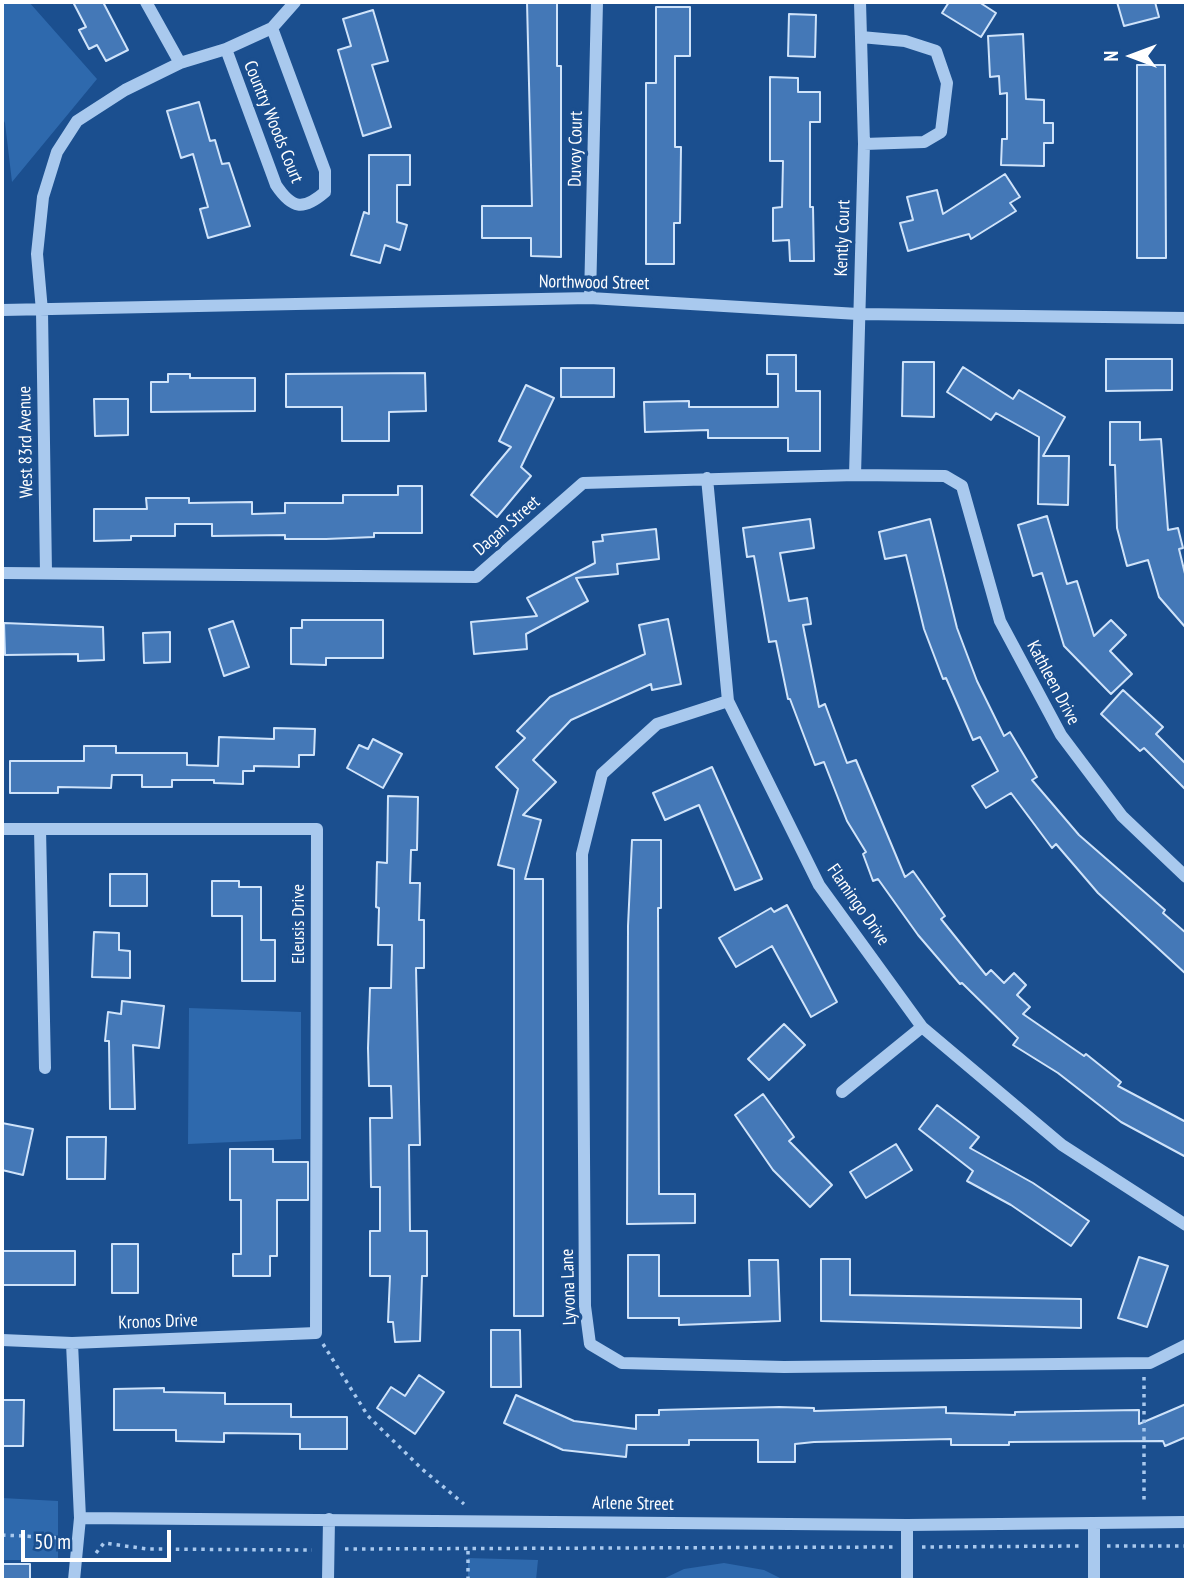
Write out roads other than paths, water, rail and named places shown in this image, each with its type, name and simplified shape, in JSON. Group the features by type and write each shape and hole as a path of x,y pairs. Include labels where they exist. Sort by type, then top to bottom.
{"street":[{"path":"146,2 180,63"},
{"path":"272,28 295,2"},
{"name":"Duvoy Court","path":"590,298 597,2"},
{"name":"Kently Court","path":"855,475 864,144 860,2"},
{"name":"West 83rd Avenue","path":"46,573 42,311 37,254 43,197 57,152 77,121 125,90 180,63 226,49 272,28"},
{"name":"Country Woods Court","path":"226,49 276,185 286,200 300,206 312,203 324,191 325,171 272,28"},
{"path":"861,37 905,41 936,51 947,83 941,132 925,142 864,144"},
{"name":"Northwood Street","path":"2,310 590,298 858,314 1186,318"},
{"name":"Dagan Street","path":"2,573 475,577 583,483 855,475 945,476"},
{"name":"Kathleen Drive","path":"945,476 962,486 1000,621 1061,735 1122,817 1186,877"},
{"name":"Flamingo Drive","path":"707,478 728,701 819,885 922,1027 1062,1145 1186,1225"},
{"name":"Lyvona Lane","path":"728,701 657,724 602,774 582,854 585,1306 590,1344 622,1363 784,1367 1150,1363 1186,1345"},
{"name":"Eleusis Drive","path":"2,829 317,829 316,1333"},
{"path":"40,829 45,1068"},
{"path":"842,1092 922,1027"},
{"name":"Kronos Drive","path":"2,1340 72,1343 316,1333"},
{"path":"72,1343 80,1518 75,1580"},
{"name":"Arlene Street","path":"80,1518 907,1525 1186,1522"},
{"path":"328,1580 329,1519"},
{"path":"1094,1523 1094,1580"},
{"path":"906,1580 907,1525"}]}
